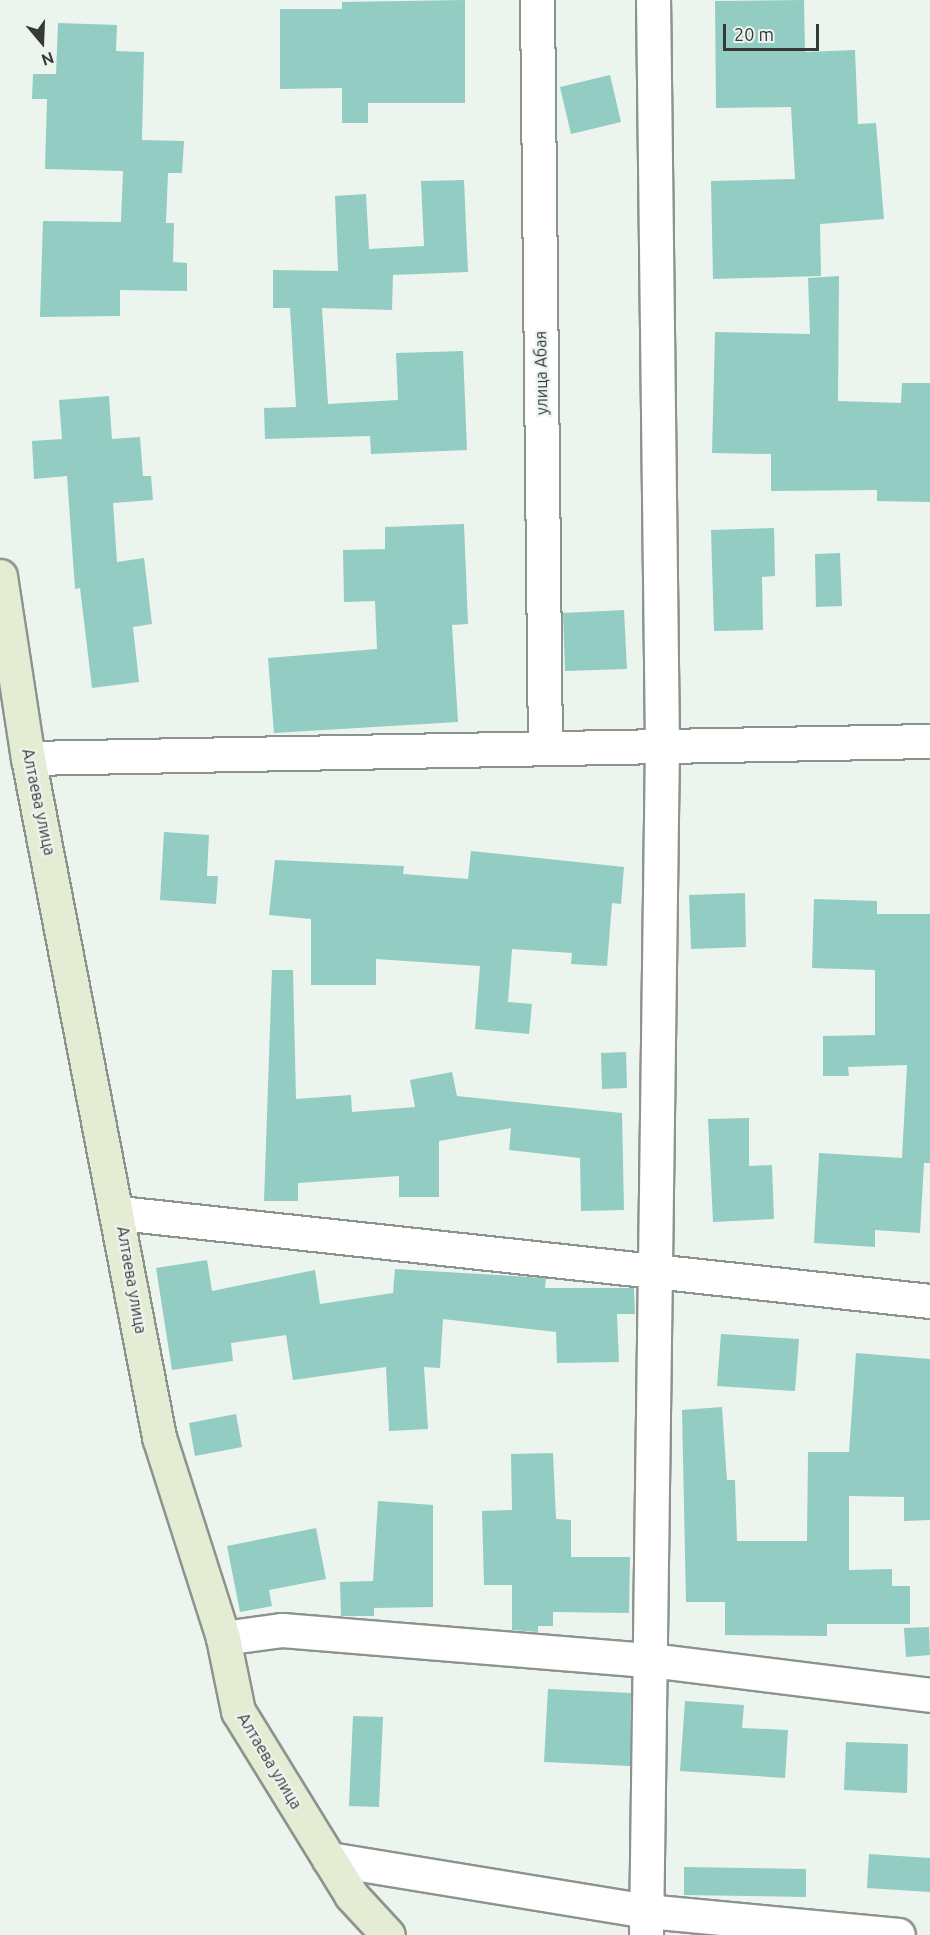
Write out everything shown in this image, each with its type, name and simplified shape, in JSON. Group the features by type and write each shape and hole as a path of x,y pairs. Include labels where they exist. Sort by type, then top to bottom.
{"main road":[{"name":"Алтаева улица","path":"0,576 28,758 120,1213 159,1437 223,1638 238,1711 351,1895 388,1935"}],"street":[{"name":"улица Абая","path":"537,0 545,747"},
{"path":"646,1923 659,1272 662,744 653,0"},
{"path":"28,758 662,744 930,741"},
{"path":"120,1213 930,1301"},
{"path":"223,1638 282,1630 650,1660 930,1695"},
{"path":"329,1859 646,1923 898,1935"}],"building":[{"path":"465,0 465,103 368,103 368,123 342,123 342,88 280,89 280,9 342,9 342,2"},
{"path":"804,0 805,52 855,50 858,124 876,123 884,219 820,224 821,276 713,279 711,181 795,179 791,107 716,108 715,1"},
{"path":"58,23 117,25 116,51 144,52 142,140 184,141 182,173 168,173 166,223 174,223 173,262 187,263 187,291 120,290 120,316 40,317 43,221 121,222 123,171 45,169 47,99 32,99 33,74 56,74"},
{"path":"610,75 621,122 571,134 560,87"},
{"path":"464,180 468,272 393,275 392,310 322,308 328,404 398,400 396,353 463,351 467,450 371,454 370,436 265,439 264,408 296,407 290,308 273,308 273,270 338,271 335,196 366,194 369,249 424,246 421,181"},
{"path":"839,276 838,401 901,403 902,383 930,383 930,502 877,501 877,490 771,491 771,454 712,453 715,332 810,334 808,278"},
{"path":"109,396 112,439 140,437 143,476 151,476 153,500 113,503 117,562 144,558 152,624 133,627 139,682 92,688 80,588 75,589 67,476 34,479 32,441 62,439 59,400"},
{"path":"464,524 468,624 452,625 458,722 274,733 268,658 377,649 375,601 344,602 343,550 385,549 385,527"},
{"path":"774,528 775,576 762,577 763,630 714,631 711,530"},
{"path":"840,553 842,606 816,607 815,554"},
{"path":"624,610 627,669 565,671 563,613"},
{"path":"164,832 209,835 207,876 218,876 216,904 160,900"},
{"path":"471,851 624,867 621,904 612,903 607,966 571,964 572,953 512,949 508,1002 532,1004 529,1034 475,1029 480,966 376,959 376,985 311,985 311,919 269,915 275,860 404,866 403,874 468,879"},
{"path":"745,893 746,947 691,949 689,895"},
{"path":"814,899 877,901 877,914 930,914 930,1163 924,1163 920,1233 875,1230 875,1247 814,1243 819,1153 902,1158 907,1065 848,1067 849,1076 823,1076 823,1036 875,1035 875,970 812,968"},
{"path":"272,970 293,970 296,1099 351,1095 352,1112 415,1107 410,1080 452,1072 457,1096 622,1113 624,1210 581,1211 580,1158 509,1150 511,1128 439,1141 439,1197 399,1197 399,1176 298,1183 298,1201 264,1201"},
{"path":"626,1052 627,1088 602,1089 601,1053"},
{"path":"749,1118 749,1166 772,1165 774,1219 713,1222 708,1119"},
{"path":"207,1260 212,1291 315,1270 320,1304 393,1293 395,1269 546,1278 545,1288 634,1288 635,1314 617,1314 619,1362 557,1363 556,1332 443,1319 440,1368 424,1367 428,1429 389,1431 386,1367 293,1380 286,1335 231,1343 233,1361 172,1370 156,1268"},
{"path":"721,1334 799,1339 795,1391 717,1386"},
{"path":"856,1353 930,1359 930,1520 904,1521 904,1497 849,1496 849,1570 892,1569 892,1586 910,1586 910,1624 827,1624 827,1636 725,1635 725,1602 686,1602 682,1410 722,1407 727,1480 735,1480 737,1541 807,1541 808,1452 849,1452"},
{"path":"236,1414 242,1447 195,1456 189,1423"},
{"path":"553,1453 556,1519 571,1520 571,1557 630,1557 629,1613 553,1612 553,1626 538,1626 538,1632 512,1630 512,1585 484,1585 482,1511 512,1510 511,1454"},
{"path":"378,1501 433,1505 433,1607 374,1608 374,1616 341,1616 340,1582 373,1581"},
{"path":"316,1528 326,1579 269,1590 272,1606 240,1612 227,1546"},
{"path":"929,1627 930,1655 906,1657 904,1628"},
{"path":"548,1689 631,1693 630,1766 544,1762"},
{"path":"685,1701 744,1705 742,1728 788,1730 785,1778 680,1771"},
{"path":"353,1716 383,1717 379,1807 349,1806"},
{"path":"846,1742 908,1744 907,1793 844,1790"},
{"path":"869,1854 930,1858 930,1892 867,1888"},
{"path":"684,1867 806,1869 806,1897 684,1895"}]}
